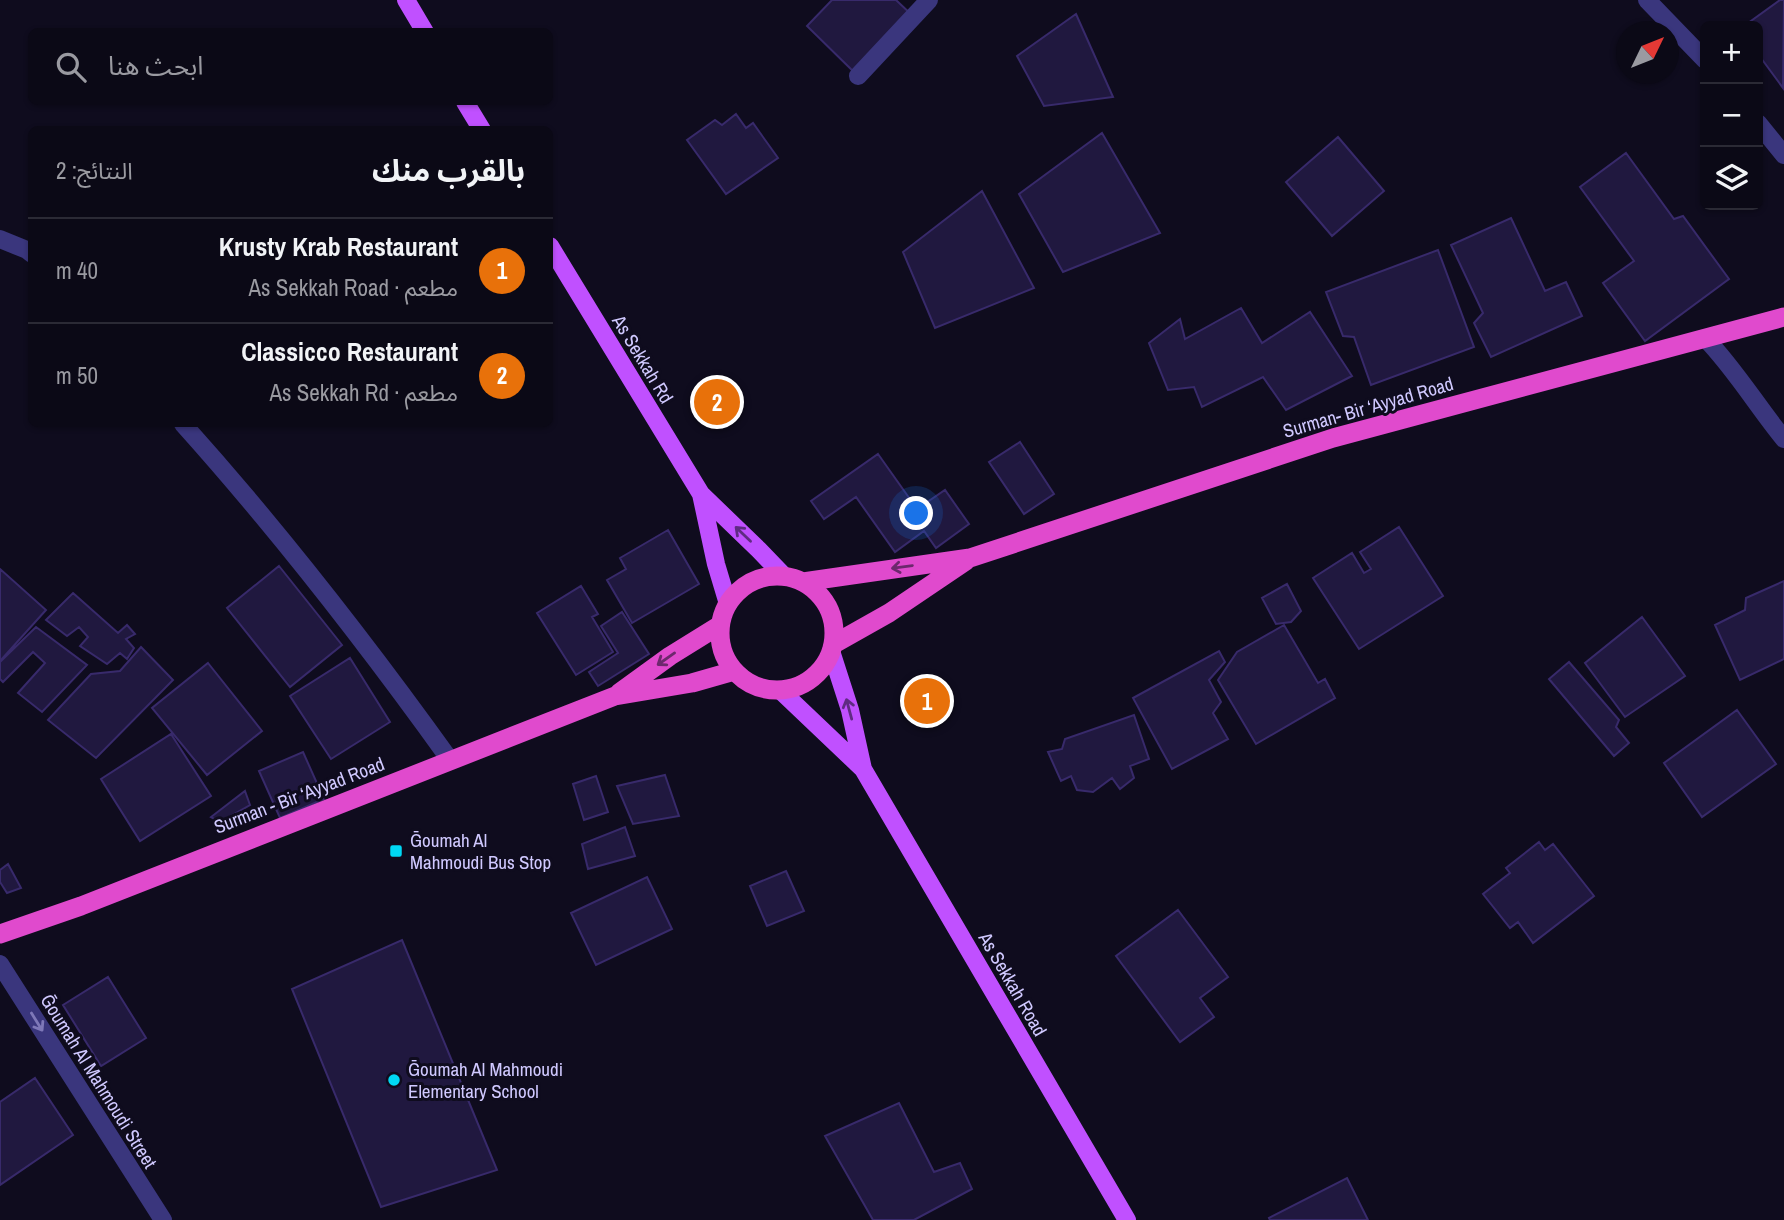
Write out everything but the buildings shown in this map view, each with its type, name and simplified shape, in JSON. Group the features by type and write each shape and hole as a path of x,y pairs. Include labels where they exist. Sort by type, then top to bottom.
{"highway":[{"name":"Surman- Bir ‘Ayyad Road","path":"970,558 1333,438 1784,317"},
{"path":"803,582 970,558"},
{"path":"833,648 830,612 820,595 803,582 784,576 761,578 742,588 728,604 720,625 722,650 734,671 763,690 781,691 809,681 822,668 833,648 970,558"},
{"path":"615,696 670,656 720,625"},
{"path":"615,696 692,683 734,671"},
{"name":"Surman - Bir ‘Ayyad Road","path":"0,934 81,906 615,696"}],"main road":[{"path":"407,0 423,28"},
{"path":"467,105 480,126"},
{"name":"As Sekkah Rd","path":"553,251 701,494"},
{"path":"701,494 784,576"},
{"path":"701,494 716,564 728,604"},
{"name":"As Sekkah Road","path":"833,648 863,769"},
{"name":"As Sekkah Road","path":"781,691 863,769 1127,1220"}],"street":[{"path":"858,76 929,0"},
{"path":"1647,0 1700,55"},
{"path":"1763,129 1784,155"},
{"path":"0,239 28,251"},
{"path":"1705,338 1727,360 1758,407 1784,439"},
{"path":"186,427 269,522 378,659 450,760"},
{"name":"Ḡoumah Al Mahmoudi Street","path":"0,964 163,1220"}],"place":[{"name":"Classicco Restaurant","path":"717,402"},
{"name":"Krusty Krab Restaurant","path":"927,701"},
{"name":"Ḡoumah Al Mahmoudi Bus Stop","path":"396,851"},
{"name":"Ḡoumah Al Mahmoudi Elementary School","path":"394,1080"}]}
